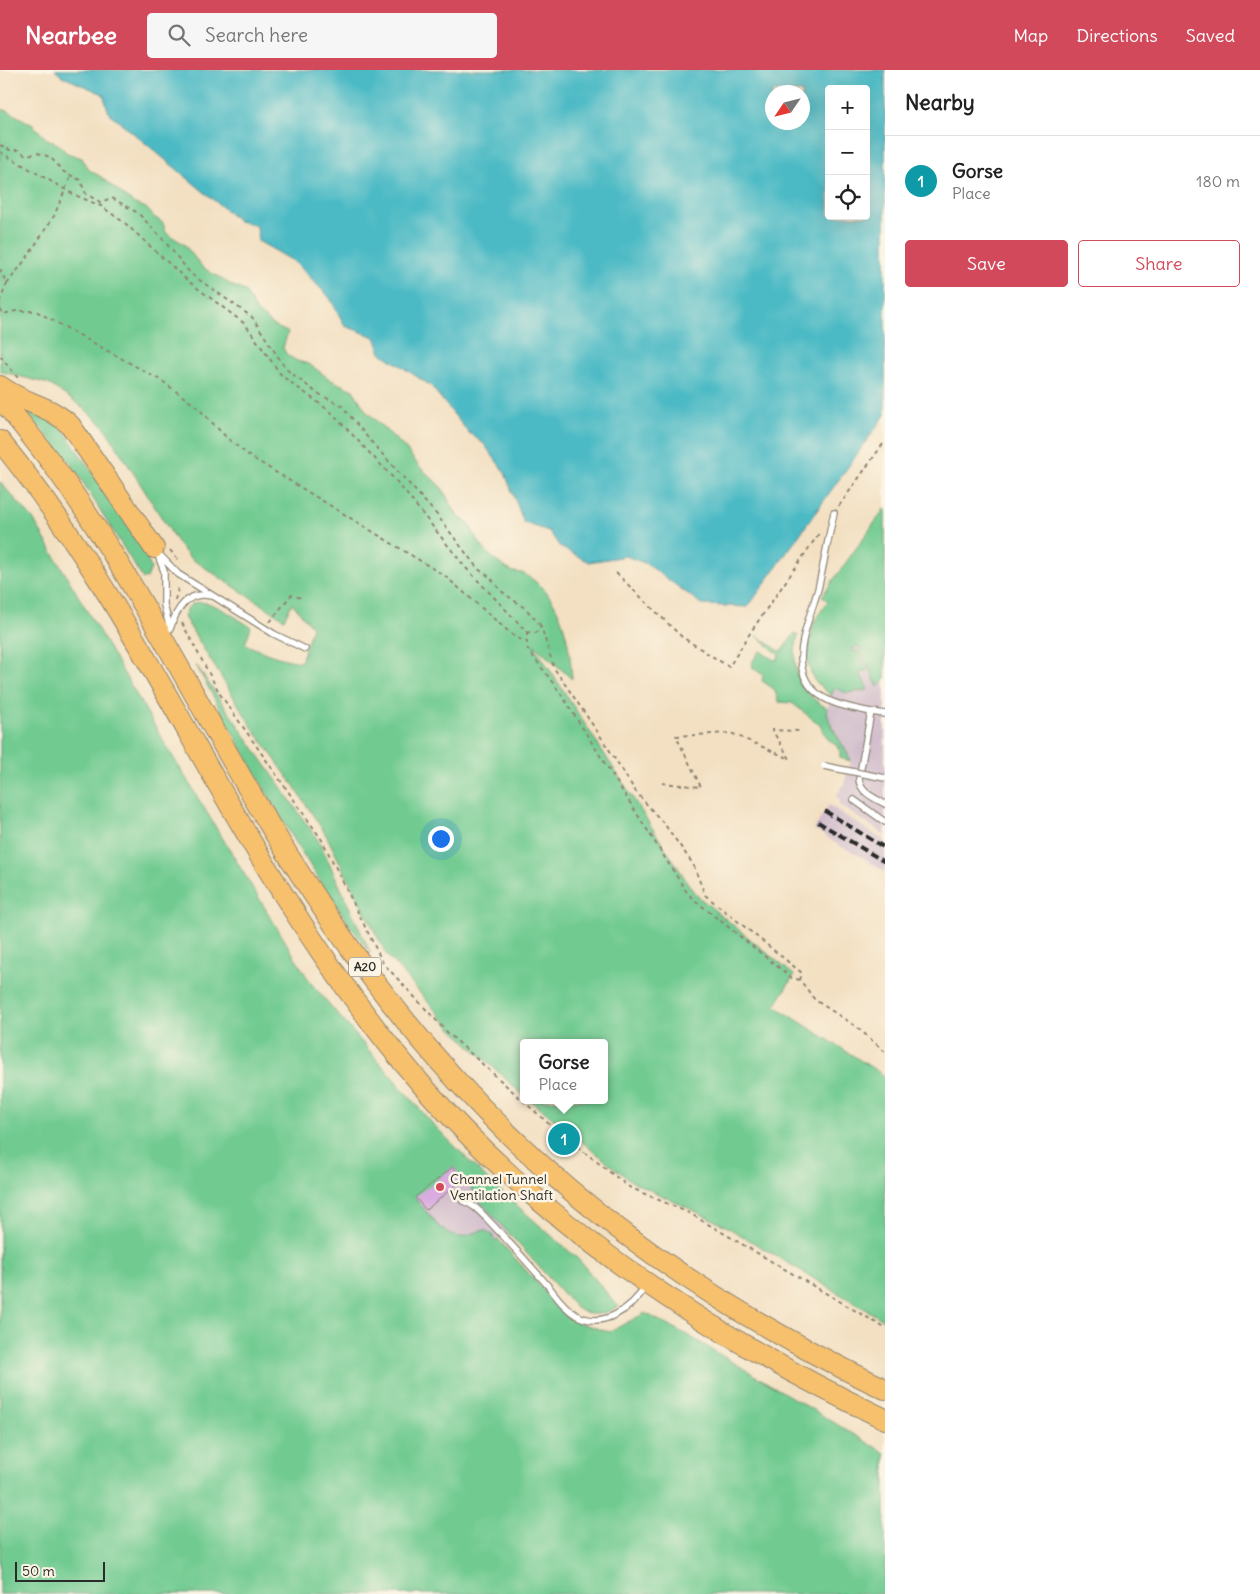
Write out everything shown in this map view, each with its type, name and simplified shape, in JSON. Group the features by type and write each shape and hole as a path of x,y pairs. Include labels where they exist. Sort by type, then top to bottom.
{"highway":[{"path":"0,386 9,393 47,408 71,426 154,548"},
{"name":"A20","path":"0,398 47,457 94,525 143,605 224,748 323,910 358,958 428,1046 479,1104 518,1144 596,1212 710,1293 779,1333 885,1389"},
{"name":"A20","path":"0,441 56,514 92,569 153,668 283,894 337,976 378,1032 424,1087 497,1162 570,1226 648,1284 694,1316 748,1348 885,1419"},
{"name":"A20","path":"176,627 224,748"}],"lane":[{"path":"834,514 818,589 804,633 801,648 802,669 810,686 835,704 885,714"},
{"path":"154,548 178,574 274,634 305,649"},
{"path":"154,548 164,571 164,605 176,627"},
{"path":"176,627 178,609 188,600 196,596 205,595 220,600"},
{"path":"871,712 859,784 862,789 885,804"},
{"path":"817,765 885,778"},
{"path":"854,800 885,822"},
{"path":"463,1201 475,1207 563,1304 577,1316 588,1319 608,1318 634,1302 648,1284"}],"path":[{"path":"0,145 10,150 18,150 26,155 38,153 50,157 71,176 80,180 86,194 100,202 112,198 138,213 161,237 191,274 252,317 286,369 317,393 342,406 436,515 478,569 490,577 501,591 526,609 541,626 554,668 636,792 665,825 693,864 705,895 802,973 800,980"},
{"path":"0,152 65,189 101,206 126,224 188,281 245,324 282,376 337,419 397,482 466,568 527,632 536,633 541,626"},
{"path":"0,300 6,284 26,259 54,216 71,176"},
{"path":"0,269 6,284"},
{"path":"0,309 3,314 16,311 36,312 162,381 196,406 228,439 251,457 445,576 516,638 527,641"},
{"path":"0,356 22,383"},
{"path":"616,573 682,637 729,667 752,630 885,441"},
{"path":"174,598 179,585"},
{"path":"269,624 291,595 301,598"},
{"path":"176,627 220,694 322,840 383,962 448,1033 520,1098"},
{"path":"527,632 526,648 561,694 686,891 692,898 792,978 800,980 815,1000 857,1027 885,1052"},
{"path":"662,783 701,787 676,736 731,733 790,759 772,730 799,730"},
{"path":"527,1104 550,1125 630,1187 689,1213 885,1328"}],"shaded area":[{"path":"858,646 879,686 885,679 885,835 839,805 840,800 836,796 844,784 851,761 826,710 835,688 847,693 868,690 860,673 866,670 857,651 853,652 852,649"},
{"path":"829,805 885,841 885,872 814,829"},
{"path":"429,1130 512,1227 498,1239 485,1245 431,1232 388,1142"}],"green space":[{"path":"0,109 8,111 33,125 47,139 58,144 67,153 82,158 88,169 133,203 146,208 163,223 166,233 184,244 202,267 245,291 257,312 276,327 288,332 283,348 287,355 297,361 309,364 331,380 353,390 366,411 404,447 419,466 442,488 458,517 469,523 486,551 497,562 511,571 522,573 536,582 547,593 560,615 564,628 570,654 572,679 533,644 695,894 794,975 775,1006 885,1076 885,1321 724,1225 631,1181 535,1104 608,1104 608,1039 520,1039 520,1092 449,1026 386,954 326,835 254,730 184,617 188,607 195,603 214,606 251,627 245,644 272,655 301,662 312,627 292,603 284,619 190,558 177,542 103,425 82,407 49,384 0,370"},
{"path":"34,407 64,431 139,541 151,568 147,578 143,579 71,463 23,408"},
{"path":"0,482 33,519 170,752 310,982 431,1122 489,1181 578,1259 618,1306 607,1312 597,1314 587,1313 576,1308 475,1196 476,1194 453,1167 415,1198 441,1229 443,1228 454,1236 459,1237 485,1230 494,1236 492,1237 495,1241 498,1239 570,1320 609,1332 645,1313 689,1336 885,1453 885,1594 0,1594"},
{"path":"885,508 885,679 878,687 858,646 852,649 853,652 857,650 867,670 860,673 868,690 847,693 835,688 831,696 814,680 809,667 807,658 814,622 828,601 822,596"},
{"path":"794,634 798,635 795,658 798,677 809,694 827,708 829,720 851,761 840,758 838,747 828,739 819,724 792,703 779,702 774,689 762,681 763,675 753,668 752,662 760,651 774,660 778,659 779,655 756,635 781,652"},
{"path":"196,665 320,843 371,954 346,920 278,813"}],"water":[{"path":"55,70 885,70 885,415 748,607 703,605 647,564 626,556 589,562 560,547 549,531 524,523 505,473 484,444 468,432 431,386 381,353 375,337 345,326 330,298 295,262 258,241 257,226 239,221 109,113 103,94 61,76"}],"building":[{"name":"Channel Tunnel Ventilation Shaft","path":"453,1167 463,1179 426,1210 415,1197"}],"railway":[{"path":"825,811 885,848"},
{"path":"818,822 885,862"}],"place":[{"name":"Gorse","path":"564,1139"},
{"name":"Channel Tunnel Ventilation Shaft","path":"440,1187"}]}
